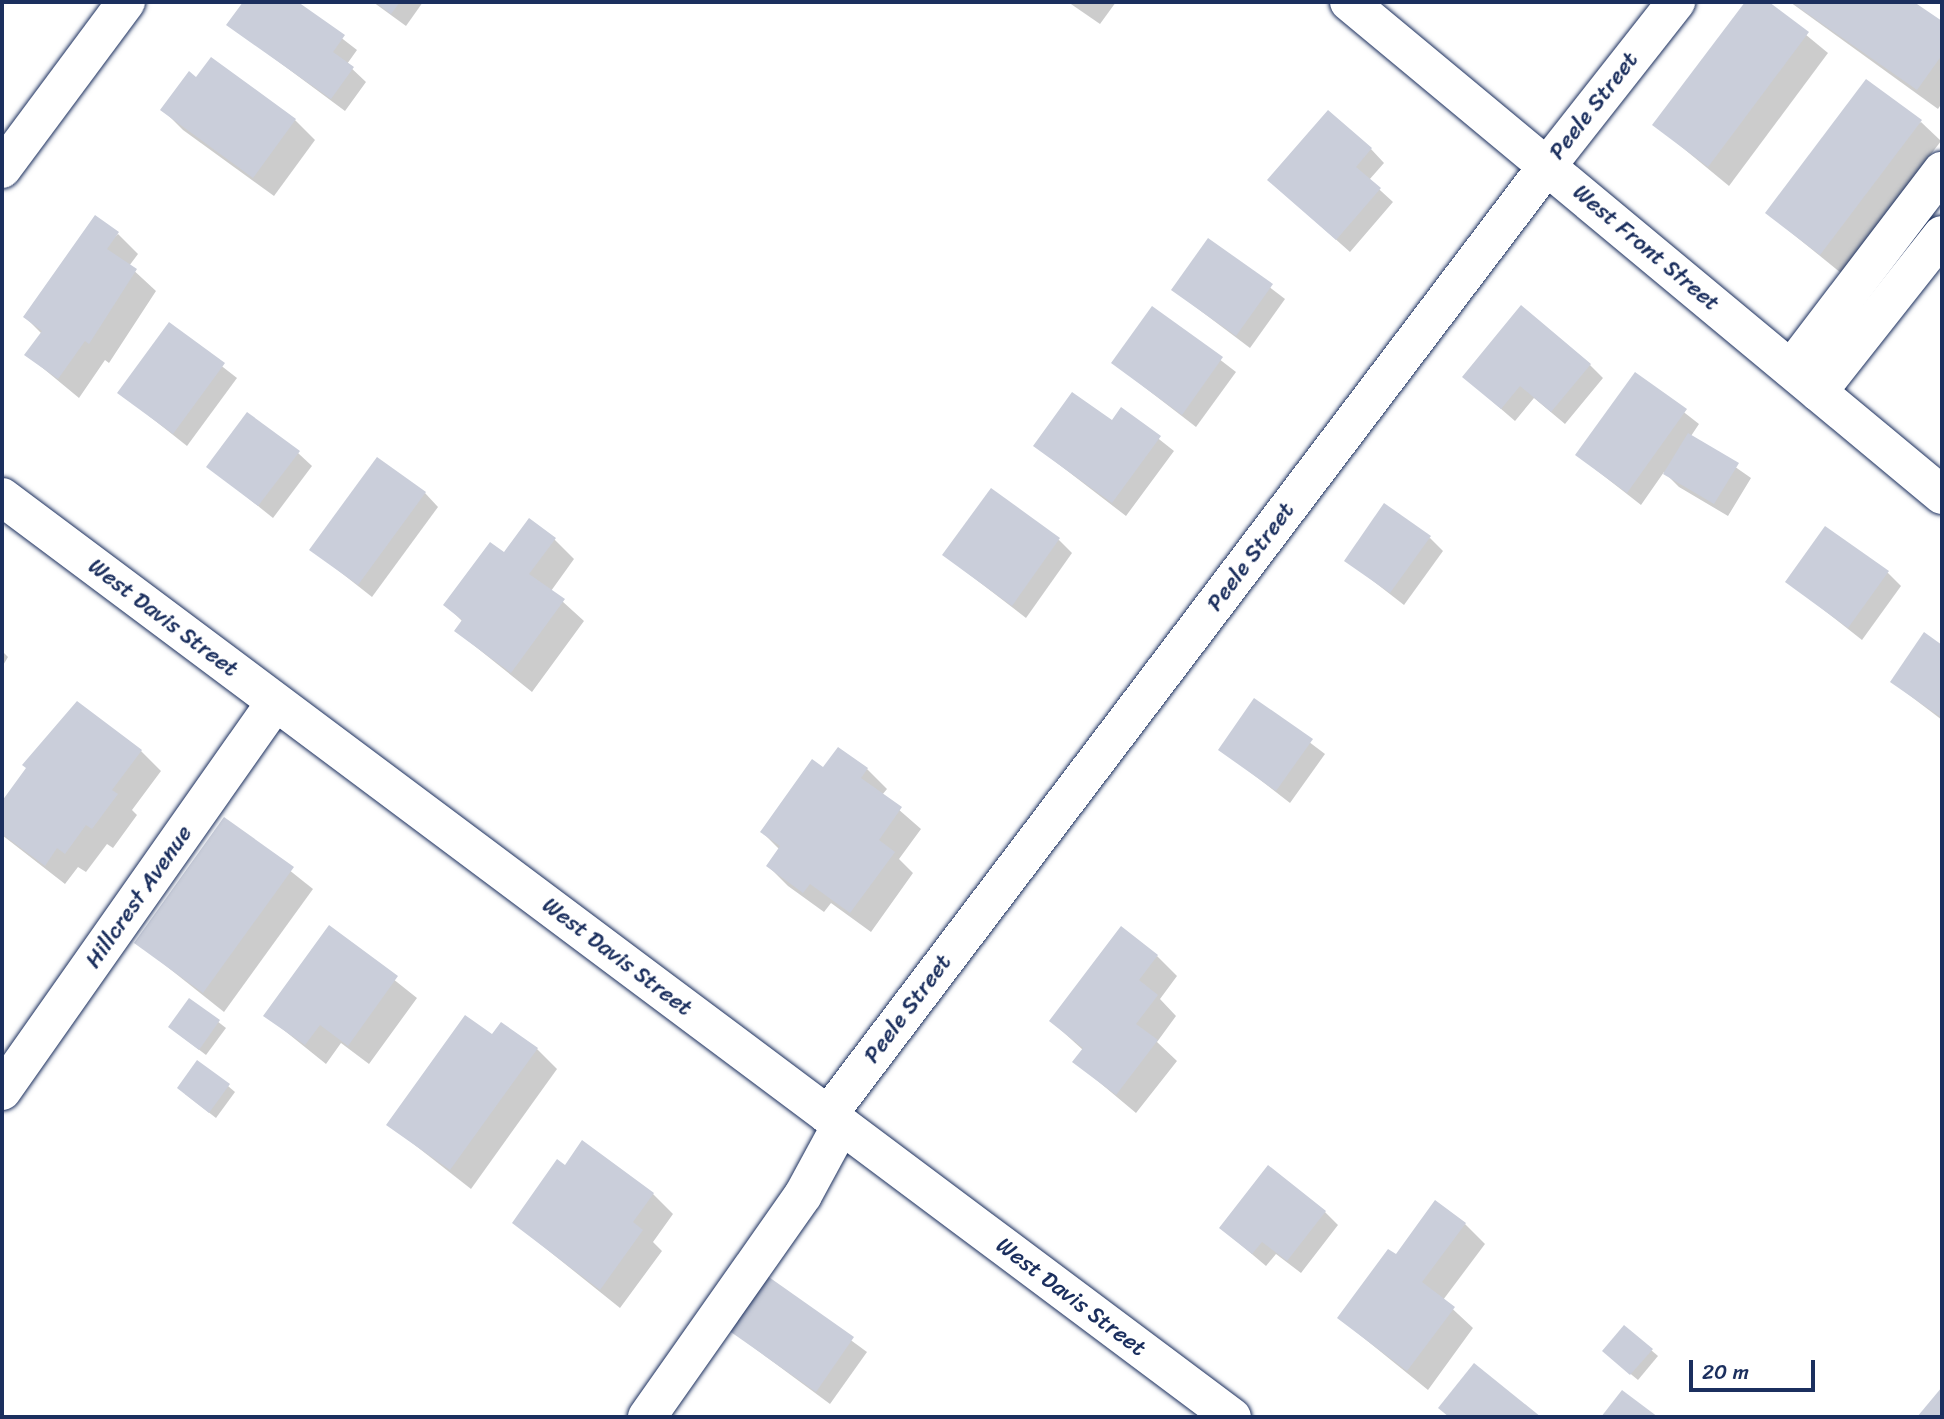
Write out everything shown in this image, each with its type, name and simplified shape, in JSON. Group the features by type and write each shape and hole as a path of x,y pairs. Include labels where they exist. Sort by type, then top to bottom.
{"street":[{"path":"2,169 126,2"},
{"name":"West Front Street","path":"1349,2 1942,495"},
{"name":"Peele Street","path":"647,1417 803,1195 835,1120 1547,166 1676,2"},
{"path":"1804,380 1942,171"},
{"path":"1804,380 1942,235"},
{"name":"West Davis Street","path":"2,497 835,1120 1218,1413"},
{"name":"Hillcrest Avenue","path":"2,1091 275,702"}],"building":[{"path":"243,2 298,2 345,35 333,52 354,67 331,99 226,25"},
{"path":"375,2 400,2 391,14"},
{"path":"1745,2 1769,2 1809,32 1708,167 1652,125"},
{"path":"1791,2 1914,2 1942,21 1942,55 1917,90"},
{"path":"211,57 296,119 253,178 160,110 189,71 196,77"},
{"path":"1866,79 1922,120 1820,255 1765,213"},
{"path":"1328,110 1372,148 1356,167 1381,188 1336,240 1267,180"},
{"path":"95,215 119,232 107,249 137,269 89,344 85,341 58,379 24,355 42,331 23,317"},
{"path":"1208,238 1273,284 1236,336 1171,290"},
{"path":"1521,305 1591,364 1551,412 1520,386 1501,409 1462,377"},
{"path":"1152,306 1223,357 1182,415 1111,363"},
{"path":"169,322 225,363 173,434 117,393"},
{"path":"1635,372 1687,409 1627,493 1575,455"},
{"path":"1072,392 1112,420 1121,407 1161,436 1112,503 1033,446"},
{"path":"247,412 300,451 258,506 206,467"},
{"path":"1688,433 1739,463 1714,504 1663,474"},
{"path":"377,457 426,492 358,585 309,550"},
{"path":"991,488 1060,538 1012,606 942,555"},
{"path":"1384,503 1431,536 1390,593 1344,561"},
{"path":"529,518 556,538 529,574 565,599 511,673 454,631 462,620 443,605 490,542 504,552"},
{"path":"1825,526 1889,571 1848,628 1785,582"},
{"path":"1924,632 1942,645 1942,718 1890,682"},
{"path":"1254,698 1313,739 1276,791 1218,750"},
{"path":"77,701 142,750 112,790 118,794 92,829 86,825 65,854 57,848 45,866 2,834 2,801 26,768 22,765"},
{"path":"838,747 868,768 861,778 902,807 879,840 895,852 850,913 810,884 803,893 766,866 780,846 760,832 812,759 823,767"},
{"path":"224,817 294,867 203,993 134,943"},
{"path":"329,925 398,976 348,1046 320,1025 305,1045 263,1016"},
{"path":"1121,926 1158,955 1139,980 1158,995 1136,1024 1158,1040 1116,1095 1072,1062 1083,1048 1049,1021"},
{"path":"189,998 220,1020 199,1050 168,1027"},
{"path":"465,1015 492,1034 501,1022 538,1048 450,1170 386,1125"},
{"path":"197,1060 230,1084 209,1113 177,1088"},
{"path":"582,1140 654,1193 633,1222 643,1230 600,1290 512,1223 557,1159 565,1165"},
{"path":"1268,1165 1326,1211 1287,1261 1262,1242 1252,1254 1219,1228"},
{"path":"1435,1200 1466,1223 1422,1282 1455,1307 1407,1371 1337,1318 1388,1249 1396,1254"},
{"path":"766,1275 854,1337 816,1392 728,1330"},
{"path":"1624,1325 1653,1349 1630,1375 1602,1351"},
{"path":"1474,1363 1541,1417 1449,1417 1438,1408"},
{"path":"1942,1387 1942,1417 1917,1417"},
{"path":"1622,1390 1658,1417 1601,1417"}]}
